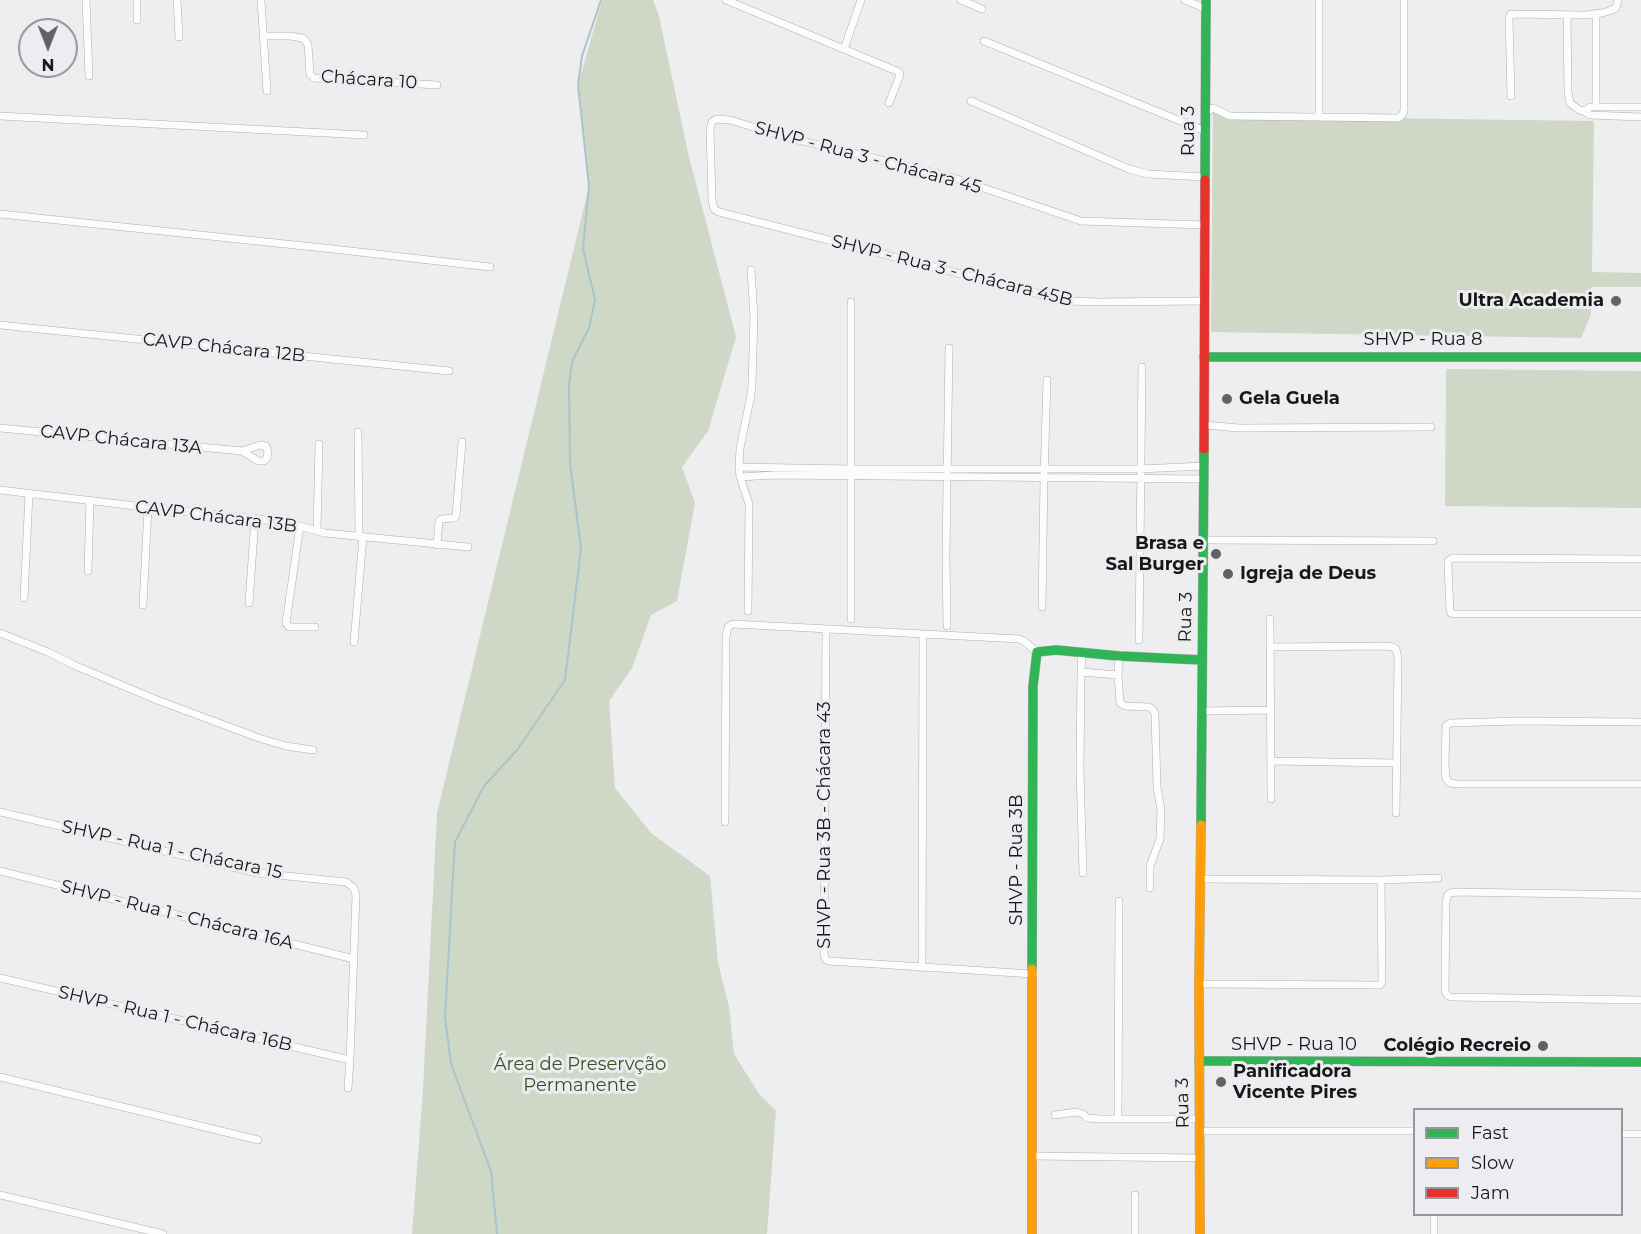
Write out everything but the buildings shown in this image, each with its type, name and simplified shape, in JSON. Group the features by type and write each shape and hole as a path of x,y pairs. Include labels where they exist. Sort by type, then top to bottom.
{"street":[{"path":"87,0 89,76"},
{"path":"137,0 137,20"},
{"path":"177,0 179,37"},
{"path":"261,0 267,91"},
{"path":"726,0 899,72 900,75 888,103"},
{"path":"844,49 861,0"},
{"path":"961,0 982,9"},
{"path":"1185,0 1206,5"},
{"path":"1319,0 1319,117"},
{"path":"1205,113 1214,108 1230,116 1399,118 1402,115 1404,0"},
{"path":"1511,96 1509,17 1511,14 1596,14 1614,9 1618,5 1618,0"},
{"name":"Rua 3","path":"1200,1234 1199,984 1204,540 1206,5"},
{"path":"1596,14 1596,107"},
{"path":"1568,15 1569,99 1574,107 1595,116 1641,117"},
{"name":"Chácara 10","path":"263,36 290,36 305,39 308,45 310,74 314,78 436,85"},
{"path":"984,42 1205,131"},
{"path":"971,100 1129,169 1148,174 1205,177"},
{"path":"1584,111 1590,107 1641,107"},
{"path":"1620,116 1621,107"},
{"path":"0,116 364,135"},
{"name":"SHVP - Rua 3 - Chácara 45","path":"712,198 710,130 712,122 721,118 786,137 951,177 1081,221 1205,225"},
{"name":"SHVP - Rua 3 - Chácara 45B","path":"712,198 714,209 719,212 1055,299 1074,302 1205,301"},
{"path":"0,214 490,267"},
{"path":"748,611 749,504 740,477 740,448 752,385 754,316 751,270"},
{"path":"851,302 851,619"},
{"name":"CAVP Chácara 12B","path":"0,325 449,372"},
{"path":"947,626 949,348"},
{"name":"SHVP - Rua 8","path":"1204,357 1641,357"},
{"path":"1139,640 1142,367"},
{"path":"1042,607 1047,380"},
{"path":"1204,425 1239,428 1431,427"},
{"name":"CAVP Chácara 13A","path":"0,428 242,451"},
{"path":"354,642 361,537 357,432"},
{"path":"438,545 439,521 456,516 462,442"},
{"path":"317,531 320,444"},
{"path":"740,477 948,468 1140,469 1203,466"},
{"path":"740,467 947,477 1204,479"},
{"path":"1166,468 1166,479"},
{"name":"CAVP Chácara 13B","path":"0,490 255,518 291,523 317,531 361,537 468,547"},
{"path":"24,598 29,494"},
{"path":"88,571 90,501"},
{"path":"143,604 148,508"},
{"path":"249,603 255,518"},
{"path":"300,526 286,621 289,627 315,627"},
{"path":"1204,540 1433,541"},
{"path":"1641,559 1453,558 1448,561 1450,610 1454,614 1641,614"},
{"path":"1270,619 1271,799"},
{"path":"725,822 726,637 728,627 733,624 1019,639 1037,652 1056,650 1202,660"},
{"name":"SHVP - Rua 3B - Chácara 43","path":"826,629 824,955 826,960 1033,974"},
{"path":"0,633 157,700 228,727 275,743 313,750"},
{"path":"922,968 924,635"},
{"path":"1270,647 1385,646 1396,649 1398,658 1396,813"},
{"name":"SHVP - Rua 3B","path":"1032,1234 1033,686 1037,652"},
{"path":"1082,652 1080,770 1083,873"},
{"path":"1119,656 1119,700 1122,705 1149,707 1155,714 1157,787 1161,810 1160,839 1150,866 1150,888"},
{"path":"1081,672 1118,675"},
{"path":"1201,711 1271,710"},
{"path":"1641,722 1450,723 1446,726 1445,762 1446,779 1456,784 1641,784"},
{"path":"1270,761 1396,763"},
{"name":"SHVP - Rua 1 - Chácara 15","path":"0,812 263,874 346,882 354,888 356,895 354,959"},
{"name":"SHVP - Rua 1 - Chácara 16A","path":"0,872 354,959"},
{"path":"1201,879 1438,878"},
{"path":"1199,984 1380,985 1382,981 1381,880"},
{"path":"1641,895 1456,891 1450,893 1446,901 1445,991 1451,997 1641,1000"},
{"path":"1118,1118 1119,901"},
{"path":"348,1088 354,959"},
{"name":"SHVP - Rua 1 - Chácara 16B","path":"0,978 350,1060"},
{"name":"SHVP - Rua 10","path":"1199,1061 1641,1062"},
{"path":"0,1077 258,1140"},
{"path":"1055,1115 1076,1112 1091,1118 1200,1119"},
{"path":"1200,1131 1413,1131"},
{"path":"1623,1134 1641,1134"},
{"path":"1033,1156 1200,1158"},
{"path":"0,1195 163,1234"},
{"path":"1135,1195 1135,1234"},
{"path":"1434,1216 1434,1234"}],"green space":[{"name":"Área de Preservção Permanente","path":"602,0 653,0 659,16 688,153 736,337 708,431 682,467 695,503 677,601 651,615 632,668 609,701 615,788 651,833 710,876 718,963 729,1007 734,1054 759,1094 776,1111 767,1234 412,1234 423,1090 437,813 589,186 578,85"},
{"path":"1213,108 1230,116 1594,121 1592,272 1641,273 1641,287 1591,287 1591,315 1581,338 1211,332"},
{"path":"1446,369 1641,371 1641,508 1445,506"}],"waterway":[{"path":"497,1234 491,1171 451,1064 445,1017 455,842 484,786 517,750 565,680 581,549 570,463 569,384 572,362 589,328 595,300 583,249 589,186 578,85 582,56 601,0"}],"traffic: fast":[{"path":"1205,180 1206,0"},
{"path":"1204,357 1641,357"},
{"path":"1201,825 1204,449"},
{"path":"1032,969 1033,686 1037,652 1056,650 1202,660"},
{"path":"1199,1061 1641,1062"}],"traffic: slow":[{"path":"1200,1234 1201,825"},
{"path":"1032,969 1032,1234"}],"traffic: jam":[{"path":"1204,449 1205,180"}],"place":[{"name":"Ultra Academia","path":"1616,301"},
{"name":"Gela Guela","path":"1227,399"},
{"name":"Brasa e Sal Burger","path":"1216,554"},
{"name":"Igreja de Deus","path":"1228,574"},
{"name":"Colégio Recreio","path":"1543,1046"},
{"name":"Panificadora Vicente Pires","path":"1221,1082"}]}
